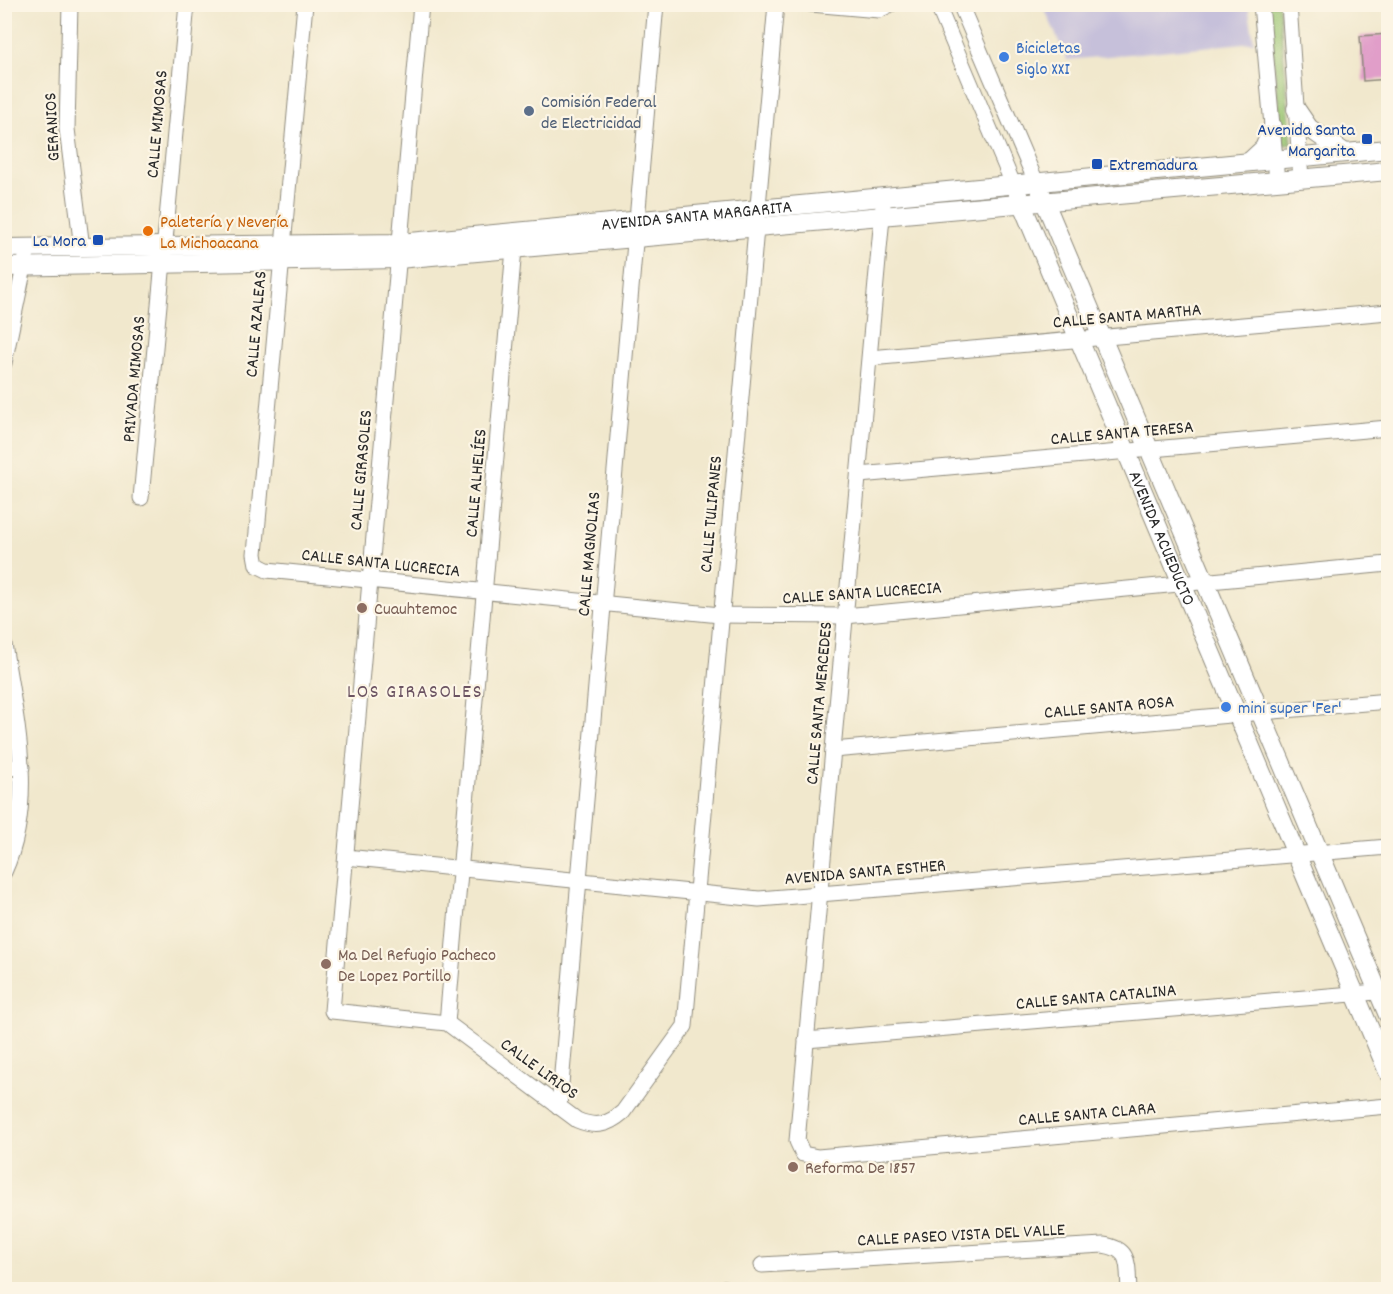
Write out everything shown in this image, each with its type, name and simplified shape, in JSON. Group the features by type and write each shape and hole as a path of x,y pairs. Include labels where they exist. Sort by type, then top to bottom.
{"main road":[{"path":"1296,109 1319,137 1345,153"},
{"path":"1250,161 1264,148 1273,127"},
{"name":"AVENIDA SANTA MARGARITA","path":"756,219 883,197 1389,149"},
{"name":"AVENIDA SANTA MARGARITA","path":"4,248 27,257 399,251 756,219 883,217 1389,171"},
{"name":"AVENIDA ACUEDUCTO","path":"1036,182 1320,853 1384,992 1389,1015"},
{"name":"AVENIDA ACUEDUCTO","path":"1014,184 1389,1072"},
{"name":"AVENIDA SANTA MARGARITA","path":"4,267 27,257 82,248 164,255"}],"street":[{"name":"GERANIOS","path":"70,4 67,129 82,248"},
{"name":"CALLE MIMOSAS","path":"164,255 187,4"},
{"name":"CALLE AZALEAS","path":"267,570 257,565 255,554 304,4"},
{"name":"CALLE GIRASOLES","path":"421,4 332,1011 447,1023"},
{"name":"CALLE MAGNOLIAS","path":"559,1107 656,4"},
{"name":"CALLE TULIPANES","path":"685,1026 695,893 776,4"},
{"path":"812,4 885,7"},
{"name":"AVENIDA ACUEDUCTO","path":"937,4 1014,184"},
{"name":"AVENIDA ACUEDUCTO","path":"960,4 1036,182"},
{"path":"1261,4 1277,181"},
{"path":"1289,4 1301,179"},
{"name":"CALLE SANTA MERCEDES","path":"796,1141 883,217 883,197"},
{"name":"CALLE ALHELÍES","path":"447,1023 515,241"},
{"name":"PRIVADA MIMOSAS","path":"141,498 164,255"},
{"path":"4,363 27,257"},
{"name":"CALLE SANTA MARTHA","path":"870,358 1389,312"},
{"name":"CALLE SANTA TERESA","path":"859,475 1389,428"},
{"name":"CALLE SANTA LUCRECIA","path":"267,570 720,615 845,616 1389,564"},
{"path":"4,644 22,767 20,818 6,866"},
{"name":"CALLE SANTA ROSA","path":"833,750 1389,701"},
{"path":"4,768 22,767"},
{"name":"AVENIDA SANTA ESTHER","path":"346,857 759,899 1389,847"},
{"name":"CALLE SANTA CATALINA","path":"806,1040 1384,992"},
{"name":"CALLE LIRIOS","path":"447,1023 559,1107 585,1123 600,1125 612,1121 623,1112 685,1026"},
{"name":"CALLE SANTA CLARA","path":"796,1141 803,1154 818,1156 1389,1106"},
{"name":"CALLE PASEO VISTA DEL VALLE","path":"762,1265 1102,1245 1117,1247 1127,1258 1129,1290"}],"shaded area":[{"path":"1043,5 1248,5 1254,42 1067,60"}],"green space":[{"path":"1267,5 1279,5 1292,144 1283,145"}],"building":[{"path":"1389,34 1389,79 1363,81 1360,36"}],"place":[{"name":"Bicicletas Siglo XXI","path":"1004,57"},
{"name":"Comisión Federal de Electricidad","path":"529,111"},
{"name":"Avenida Santa Margarita","path":"1367,139"},
{"name":"Extremadura","path":"1097,164"},
{"name":"Paletería y Nevería La Michoacana","path":"148,231"},
{"name":"La Mora","path":"98,240"},
{"name":"Cuauhtemoc","path":"362,608"},
{"name":"mini super 'Fer'","path":"1226,707"},
{"name":"Ma Del Refugio Pacheco De Lopez Portillo","path":"326,964"},
{"name":"Reforma De 1857","path":"793,1167"}],"district":[{"name":"LOS GIRASOLES","path":"415,690"}]}
